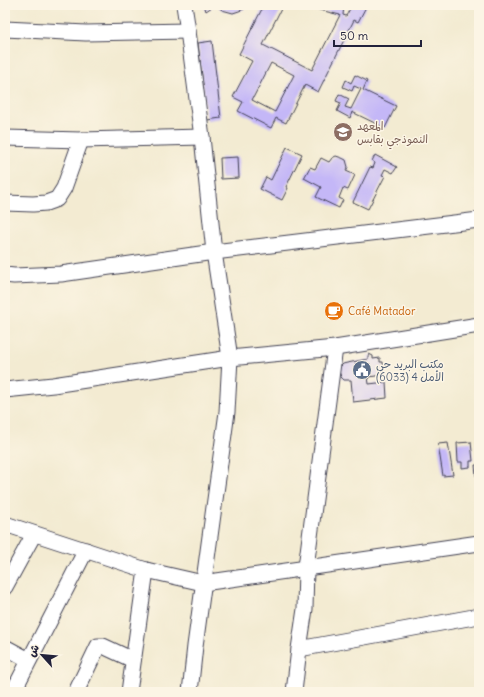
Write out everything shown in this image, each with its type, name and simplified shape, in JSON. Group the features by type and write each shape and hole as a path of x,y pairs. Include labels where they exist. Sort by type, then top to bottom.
{"street":[{"path":"184,5 202,137 214,252 230,358 227,412 203,583 190,692"},
{"path":"5,29 86,33 188,31"},
{"path":"5,138 81,140 202,137"},
{"path":"5,203 46,203 57,199 64,188 81,140"},
{"path":"5,275 61,274 214,252 479,220"},
{"path":"5,390 230,358 335,348 479,325"},
{"path":"294,692 305,609 306,567 335,348"},
{"path":"5,524 146,570 203,583 479,543"},
{"path":"5,587 34,534"},
{"path":"13,692 86,550"},
{"path":"129,692 146,570"},
{"path":"299,649 479,616"},
{"path":"81,690 98,646 103,646 134,660"},
{"path":"5,647 29,660"}],"building":[{"path":"204,5 215,5 206,11"},
{"path":"216,5 248,5 244,9 233,13 222,10"},
{"path":"264,5 283,5 263,45 312,70 340,15 300,5 344,5 343,15 346,16 352,5 367,5 358,22 354,20 318,92 305,85 286,123 276,118 271,128 238,111 243,102 233,97 252,61 239,54","holes":["271,63 294,75 275,112 252,100"]},
{"path":"212,41 221,118 207,120 198,43"},
{"path":"355,75 367,81 363,90 396,106 385,128 352,112 350,118 337,111 341,103 336,101 339,94 349,99 345,107 351,109 361,89 354,86 352,91 343,87 346,80 351,83"},
{"path":"287,147 302,154 286,187 288,188 282,200 260,189 266,177 271,180"},
{"path":"375,155 397,167 393,173 385,169 382,175 385,176 368,209 353,202 370,167 373,168 375,163 372,161"},
{"path":"336,156 346,160 348,167 346,171 355,175 348,190 343,188 339,198 343,200 339,208 316,197 321,187 304,178 310,167 315,169 321,158 329,162"},
{"path":"238,157 239,178 221,179 220,158"},
{"path":"369,354 373,356 373,359 380,358 380,362 383,362 384,375 368,377 369,384 386,382 387,398 353,402 351,380 344,380 341,377 339,371 340,367 343,364 368,359"},
{"path":"471,442 473,461 470,461 470,467 462,468 462,462 458,462 457,443"},
{"path":"448,443 453,475 443,476 438,444"},
{"path":"475,465 479,465 479,476 476,476"}],"place":[{"name":"المعهد النموذجي بقابس","path":"343,132"},
{"name":"Café Matador","path":"334,311"},
{"name":"مكتب البريد حي الأمل 4 (6033)","path":"362,370"}]}
